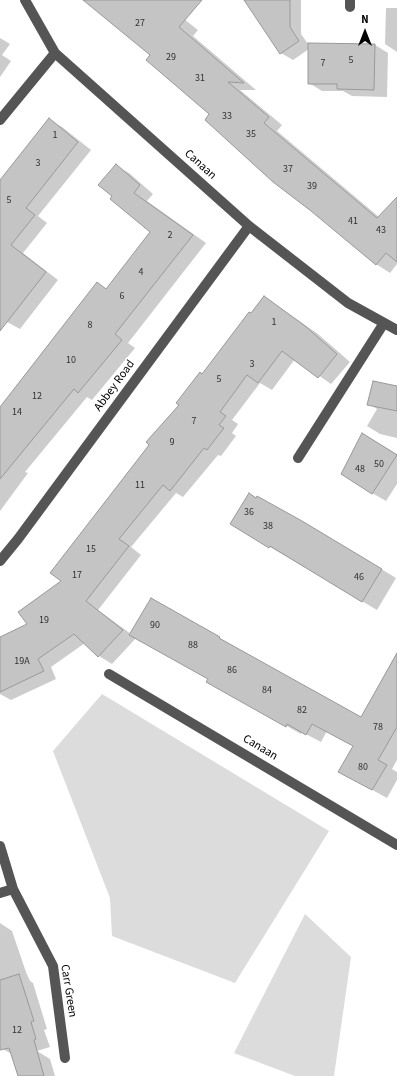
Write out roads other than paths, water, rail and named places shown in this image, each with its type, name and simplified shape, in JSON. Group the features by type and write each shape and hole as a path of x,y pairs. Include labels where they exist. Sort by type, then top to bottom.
{"street":[{"name":"Canaan","path":"25,0 55,53 249,226 348,303 397,330"},
{"path":"0,120 55,53"},
{"name":"Abbey Road","path":"0,561 18,539 249,226"},
{"path":"298,458 384,323"},
{"name":"Canaan","path":"109,674 397,845"},
{"name":"Carr Green","path":"0,846 13,889 53,966 65,1058"},
{"path":"0,893 13,889"}]}
